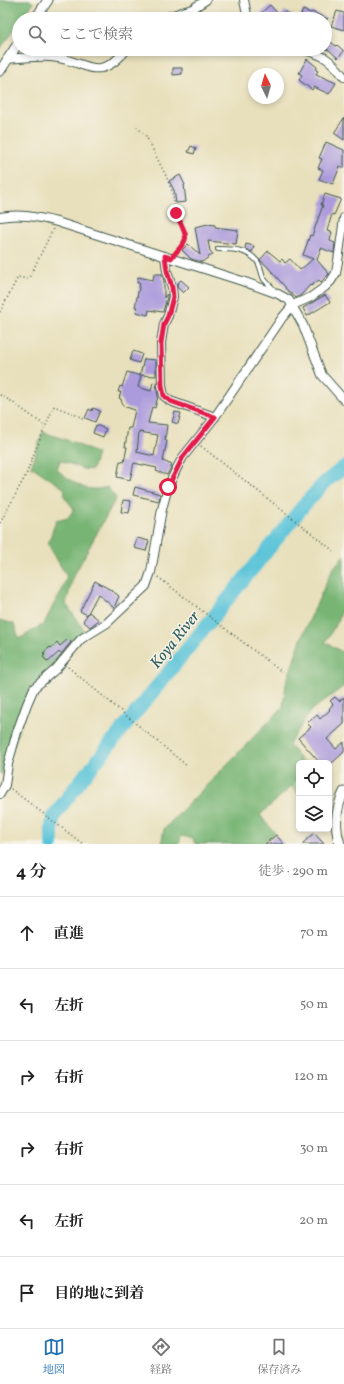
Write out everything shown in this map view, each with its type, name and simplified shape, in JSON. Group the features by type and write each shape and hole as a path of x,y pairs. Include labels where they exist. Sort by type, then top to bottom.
{"street":[{"path":"40,12 48,0"},
{"path":"182,12 192,9 206,0"},
{"path":"244,0 246,12"},
{"path":"0,71 12,51"},
{"path":"7,58 51,57 66,59 96,69 105,67 120,56"},
{"path":"320,56 334,64 344,77"},
{"path":"0,217 8,215 34,216 57,222 278,294 289,300 293,305 303,325 322,375 344,400"},
{"path":"0,794 5,785 8,764 27,704 34,688 45,680 62,662 80,639 107,623 146,586 151,572 162,509 168,487 183,457 215,417 282,318 293,305 311,297 331,281 336,273 344,218"},
{"path":"168,257 167,271 172,287 173,297 168,316 164,324 161,343 162,385 164,396 170,401 215,417"},
{"path":"340,844 336,821 339,804 344,792"}],"lane":[{"path":"218,249 239,250 252,256 258,261 264,278 278,294"}],"path":[{"path":"137,126 146,136 166,176 172,191 176,213 187,236 185,242 168,257"},
{"path":"0,312 18,276 27,279 30,276 57,222"},
{"path":"0,395 11,401 45,426"},
{"path":"0,523 26,475 32,456 54,406 83,420"},
{"path":"195,441 335,552"},
{"path":"151,572 282,672"},
{"path":"62,662 187,766"},
{"path":"5,785 83,844"}],"green space":[{"path":"0,0 30,0 33,3 27,12 12,12 12,33 0,49"},
{"path":"43,432 75,443 97,454 92,470 83,469 60,460 57,470 80,486 92,489 107,487 116,498 73,577 66,604 84,630 47,673 32,687 5,772 1,774 0,620 14,624 19,639 44,624 61,593 67,577 48,544 56,521 68,518 74,509 64,496 65,489 31,466"},
{"path":"344,555 344,605 338,621 325,642 344,653 344,686 312,710 289,744 299,758 299,760 296,760 296,777 292,786 260,815 275,833 261,844 195,844 193,838 181,836 179,844 161,844 164,829 283,707 286,684 301,639 332,570"},
{"path":"296,775 296,791 292,786"}],"building":[{"path":"270,5 276,12 262,12"},
{"path":"337,11 344,13 344,30 332,26"},
{"path":"332,43 344,51 338,58 332,53"},
{"path":"307,59 317,67 316,70 318,71 316,74 336,83 329,94 314,87 312,90 299,80 302,75 299,73"},
{"path":"173,68 182,68 182,74 173,75"},
{"path":"344,118 344,140 334,133"},
{"path":"326,142 344,150 344,168 340,166 333,184 319,179 323,170 318,168 322,159 319,158"},
{"path":"191,146 196,148 194,154 188,152"},
{"path":"180,175 185,185 186,202 176,203 174,190 169,181"},
{"path":"325,194 341,199 334,215 332,214 327,231 332,232 330,241 335,243 334,253 321,248 317,260 329,274 321,282 319,280 311,286 310,285 301,295 296,298 260,260 268,251 280,261 282,259 285,263 290,259 300,270 313,259 303,255 310,235 312,236 323,205 321,205"},
{"path":"208,224 215,225 215,227 238,230 236,244 208,241 210,251 213,254 202,262 191,259 182,250 188,244 200,255 195,227"},
{"path":"246,244 254,246 252,252 245,249"},
{"path":"154,274 162,274 164,281 164,298 167,294 167,297 163,312 149,310 148,315 136,312 137,307 135,307 140,283 137,283 138,277 153,280"},
{"path":"181,280 189,287 183,293 178,288 177,284"},
{"path":"325,295 330,302 307,316 303,308"},
{"path":"133,351 142,354 139,363 130,360"},
{"path":"144,359 156,360 156,376 140,375"},
{"path":"127,372 141,376 138,387 151,391 153,382 156,383 158,396 155,408 152,407 148,423 167,425 165,440 167,441 163,461 172,465 167,475 156,471 157,468 134,463 130,480 117,477 120,461 124,462 127,447 125,447 128,428 131,428 135,410 123,406 121,399 119,398 121,392 118,392 120,386 122,387","holes":["139,432 158,435 154,456 137,452"]},
{"path":"93,408 100,411 95,422 85,418 89,409 92,411"},
{"path":"175,412 181,413 178,424 172,422"},
{"path":"96,425 106,429 103,437 93,433"},
{"path":"135,487 160,494 159,501 133,495"},
{"path":"123,500 131,501 129,513 121,512"},
{"path":"137,538 149,541 146,551 134,548"},
{"path":"95,581 119,596 114,608 98,594 87,615 80,611"},
{"path":"89,612 99,620 90,627 83,621"},
{"path":"68,639 71,642 61,654 59,652 48,662 43,657 45,655 43,653 50,647 51,648 57,642 60,646"},
{"path":"335,697 339,701 344,697 344,724 327,739 336,749 344,742 344,752 332,763 332,760 317,760 298,738 311,727 307,723 317,715 320,719 330,710 329,709 333,704 330,701"},
{"path":"314,833 324,844 302,844"},
{"path":"276,835 284,844 265,844"}],"waterway":[{"name":"Koya River","path":"52,844 52,825 54,816 74,789 304,505 324,483 344,467"}],"route":[{"path":"168,487 183,457 215,417 170,401 164,396 162,385 161,343 164,324 168,316 173,297 165,256 171,258 185,242 187,236 176,213"}]}
